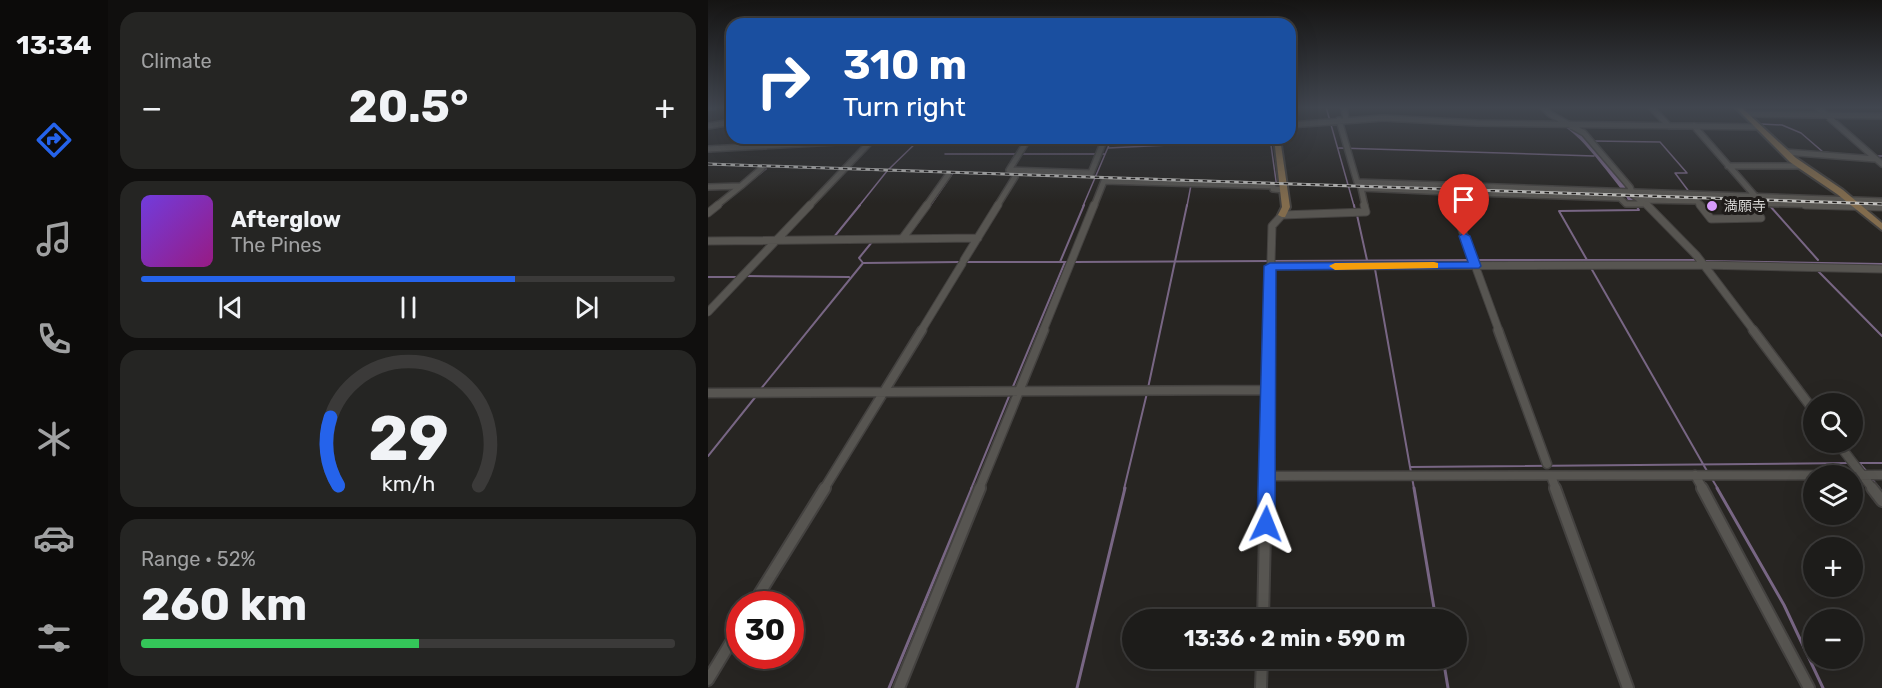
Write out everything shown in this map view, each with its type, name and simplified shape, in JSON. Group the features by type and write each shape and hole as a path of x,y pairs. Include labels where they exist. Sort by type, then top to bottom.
{"street":[{"path":"1344,139 1357,182 1882,201"},
{"path":"1589,139 1630,187 1626,191"},
{"path":"1705,139 1756,197"},
{"path":"1771,139 1801,166 1858,206 1882,228"},
{"path":"1853,139 1882,164"},
{"path":"709,149 785,144"},
{"path":"708,312 868,144"},
{"path":"1025,144 1009,170 1091,173 1103,144"},
{"path":"1263,609 1272,226 1286,207 1278,144"},
{"path":"1785,152 1873,157"},
{"path":"1728,166 1801,166"},
{"path":"708,213 762,168"},
{"path":"903,238 948,175"},
{"path":"761,591 1015,177"},
{"path":"899,688 1013,392 1106,180 1273,186 1273,189 1284,190"},
{"path":"708,187 741,186"},
{"path":"1282,215 1366,212 1361,188 1620,198 1630,205 1697,201 1711,219 1761,218 1749,203 1882,207"},
{"path":"1626,191 1642,203 1701,262 1803,396"},
{"path":"1448,192 1547,464"},
{"path":"708,241 978,238"},
{"path":"1270,262 1375,266 1474,262 1585,265 1701,262 1882,269"},
{"path":"708,393 1267,390"},
{"path":"1845,453 1852,463 1867,475 1882,501"},
{"path":"1705,475 1809,688"},
{"path":"1268,476 1882,475"},
{"path":"1551,476 1628,688"},
{"path":"708,680 726,650"},
{"path":"1261,688 1262,669"}],"shaded area":[{"path":"1579,139 1586,139 1641,207 1631,207 1633,206 1623,191"}],"waterway":[{"path":"1335,139 1354,206"},
{"path":"1808,139 1823,152 1851,155"},
{"path":"1593,141 1660,142 1687,173 1675,173 1690,193"},
{"path":"859,206 887,171 915,144"},
{"path":"1083,206 1109,144"},
{"path":"1108,148 1190,144"},
{"path":"1271,144 1277,188"},
{"path":"1339,148 1594,156"},
{"path":"945,154 1105,154"},
{"path":"1875,156 1882,156"},
{"path":"752,180 766,169"},
{"path":"930,206 952,174"},
{"path":"1187,206 1191,185"},
{"path":"720,206 729,199"},
{"path":"834,237 860,205"},
{"path":"1060,262 1084,205"},
{"path":"1175,261 1187,205"},
{"path":"1354,205 1355,210"},
{"path":"1770,206 1818,260"},
{"path":"1587,260 1559,211 1639,210 1637,207"},
{"path":"1357,215 1367,260"},
{"path":"907,237 920,220"},
{"path":"863,263 859,258 872,242"},
{"path":"1175,261 1470,260"},
{"path":"1476,260 1587,260"},
{"path":"1587,260 1698,260"},
{"path":"1074,262 1175,261"},
{"path":"1148,388 1175,261"},
{"path":"1704,261 1882,264"},
{"path":"863,263 960,262"},
{"path":"966,262 1060,262"},
{"path":"1060,262 1065,262"},
{"path":"1012,389 1065,262"},
{"path":"760,390 863,263"},
{"path":"1591,268 1703,464"},
{"path":"1375,269 1410,467"},
{"path":"1817,270 1882,336"},
{"path":"744,276 849,277"},
{"path":"708,277 738,277"},
{"path":"1124,489 1147,393"},
{"path":"971,489 1010,394"},
{"path":"708,456 757,395"},
{"path":"1703,464 1849,463"},
{"path":"1858,463 1882,463"},
{"path":"1410,467 1703,464"},
{"path":"1703,464 1707,471"},
{"path":"1860,464 1868,473"},
{"path":"1410,467 1411,472"},
{"path":"1412,477 1414,489"},
{"path":"1871,478 1880,489"},
{"path":"1712,479 1718,489"},
{"path":"889,688 972,488"},
{"path":"1077,688 1125,488"},
{"path":"1414,488 1434,609"},
{"path":"1717,488 1784,605 1823,688"},
{"path":"1878,488 1882,492"},
{"path":"1445,669 1448,688"}],"railway":[{"path":"708,164 1882,204"}],"slow traffic":[{"path":"1335,266 1434,266"}],"place":[{"name":"満願寺","path":"1712,206"}],"route":[{"path":"1266,524 1270,266 1475,266 1464,236"}]}
